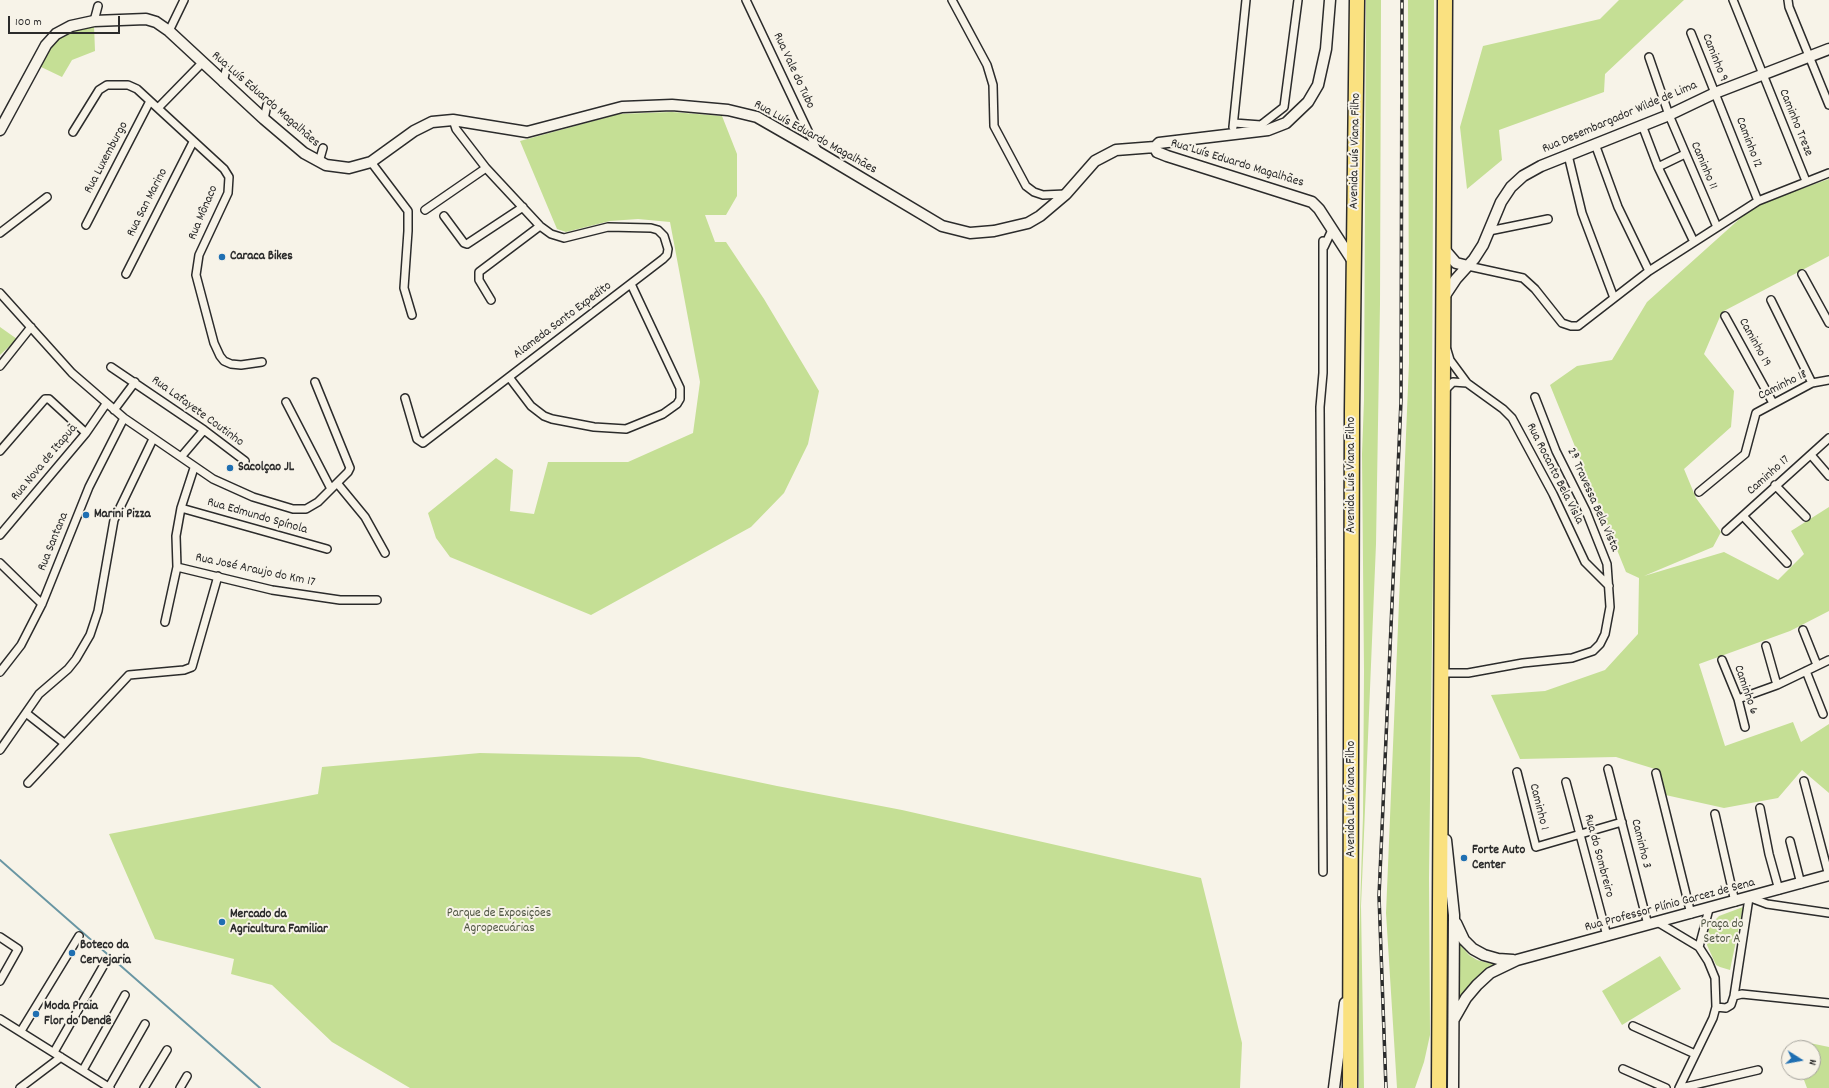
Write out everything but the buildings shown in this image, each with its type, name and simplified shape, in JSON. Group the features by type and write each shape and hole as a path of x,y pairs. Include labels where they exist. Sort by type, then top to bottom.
{"highway":[{"name":"Avenida Luís Viana Filho","path":"1350,1088 1352,412 1356,0"},
{"path":"1439,1088 1445,0"}],"main road":[{"name":"Rua Luís Eduardo Magalhães","path":"0,130 46,45 56,34 66,28 94,21 146,19 156,22 169,31 223,83 304,153 319,162 349,170 371,162 414,131 432,122 453,120 527,132 622,107 686,106 746,114 818,152 942,226 970,233 994,231 1034,221 1066,194 1095,161 1116,150 1155,147 1159,143 1268,130 1294,117 1314,94 1321,76 1326,49 1330,0"},
{"name":"Rua Desembargador Wilde de Lima","path":"1444,297 1456,279 1479,253 1501,202 1511,187 1523,176 1540,166 1669,115 1715,93 1829,49"},
{"name":"Rua Luís Eduardo Magalhães","path":"1155,147 1157,152 1167,156 1312,202 1319,209 1354,263"},
{"path":"1444,249 1456,263 1468,266"},
{"path":"1440,788 1454,915 1453,1088"},
{"name":"Rua Professor Plínio Garcez de Sena","path":"1454,1019 1466,998 1477,985 1490,973 1517,960 1829,876"},
{"name":"Rua Professor Plínio Garcez de Sena","path":"1454,915 1458,930 1464,940 1473,949 1484,955 1498,959 1517,960"},
{"name":"Avenida Luís Viana Filho","path":"1334,1088 1351,949"}],"street":[{"path":"169,31 184,0"},
{"name":"Rua Vale do Tubo","path":"746,0 818,152"},
{"path":"952,0 987,65 993,85 994,126 1026,186 1034,192 1043,195 1066,194"},
{"path":"1233,134 1246,0"},
{"path":"1234,123 1261,125 1284,107 1298,0"},
{"name":"Caminho Treze","path":"1733,0 1806,181"},
{"path":"1788,1 1829,105"},
{"path":"94,21 98,6"},
{"name":"Caminho 9","path":"1691,33 1715,93"},
{"name":"Caminho 11","path":"1649,57 1669,115 1717,227"},
{"path":"158,108 202,63"},
{"path":"223,83 226,70"},
{"name":"Rua Mônaco","path":"72,132 99,90 108,85 124,84 133,86 224,169 229,177 228,193 202,248 196,267 196,275 214,343 220,356 224,361 231,364 241,365 262,362"},
{"name":"Caminho 12","path":"1715,93 1758,201"},
{"name":"Rua Luxemburgo","path":"86,225 150,101"},
{"path":"264,119 267,104"},
{"name":"Alameda Santo Expedito","path":"404,398 417,439 423,443 667,255 668,249 664,236 658,230 644,227 615,226 564,238 551,234 540,226 486,168 456,129 453,120"},
{"path":"1642,126 1658,167 1694,242"},
{"name":"Rua San Marino","path":"126,274 193,142"},
{"path":"1595,144 1618,206 1649,271"},
{"path":"319,162 324,148"},
{"path":"1658,167 1685,154"},
{"path":"1568,155 1582,213 1614,298"},
{"path":"371,162 408,211 404,288 412,315"},
{"path":"425,210 486,168"},
{"path":"1468,266 1523,278 1530,282 1566,325 1578,326 1649,271 1758,201 1829,172"},
{"path":"0,232 47,197"},
{"path":"444,216 464,243 467,244 523,207"},
{"path":"1489,232 1548,219"},
{"path":"491,300 479,280 479,272 540,226"},
{"path":"1322,872 1320,407 1322,373 1323,244 1332,230"},
{"path":"1802,274 1829,323"},
{"name":"Alameda Santo Expedito","path":"509,377 531,406 544,416 552,419 594,427 626,429 664,414 677,404 680,399 680,388 631,284"},
{"path":"1,296 72,373 124,418 181,457 194,468 213,479 253,497 293,509 306,509 318,502 348,472 349,465 315,382"},
{"path":"1770,300 1812,383"},
{"name":"Caminho 19","path":"1725,316 1773,403"},
{"path":"0,366 31,327"},
{"name":"Rua Rocanto Bela Visla","path":"1443,328 1450,360 1467,383 1503,409 1512,418 1553,494 1585,562 1609,586"},
{"name":"Rua Lafayete Coutinho","path":"112,366 204,430 245,461"},
{"name":"Caminho 18","path":"1699,492 1746,454 1754,415 1773,403 1812,383 1829,380"},
{"path":"114,410 135,382"},
{"path":"1442,393 1453,382 1467,383"},
{"name":"2ª Travessa Bela Vista","path":"1442,673 1468,673 1523,663 1572,658 1593,651 1600,644 1605,634 1610,616 1609,574 1603,553 1586,511 1556,451 1535,397"},
{"path":"0,451 45,399 49,399 86,433"},
{"path":"286,402 331,489"},
{"name":"Rua Nova de Itapuã","path":"0,535 86,433 106,404"},
{"name":"Rua Santana","path":"0,672 21,645 42,604 89,487 124,418"},
{"path":"181,457 204,430"},
{"name":"Caminho 17","path":"1726,531 1775,485 1829,438"},
{"path":"0,750 43,689 68,669 76,659 90,635 98,611 114,520 153,439"},
{"path":"1810,455 1829,476"},
{"path":"165,622 177,567 176,536 181,508 194,468"},
{"path":"337,483 365,517 385,553"},
{"path":"1775,485 1806,516"},
{"name":"Rua Edmundo Spínola","path":"181,508 327,549"},
{"path":"1743,516 1787,563"},
{"path":"0,563 42,604"},
{"name":"Rua José Araujo do Km 17","path":"177,567 272,590 340,600 377,600"},
{"path":"28,783 129,675 184,670 192,667 218,576"},
{"path":"1803,630 1817,665"},
{"path":"1766,646 1777,685"},
{"name":"Caminho 6","path":"1722,660 1738,699 1745,727"},
{"path":"1738,699 1777,685 1829,660"},
{"path":"1806,671 1823,714"},
{"path":"26,713 64,744"},
{"name":"Caminho 3","path":"1608,768 1648,925"},
{"name":"Caminho 1","path":"1517,772 1536,847 1580,834"},
{"path":"1656,773 1691,914"},
{"path":"1804,781 1829,876"},
{"name":"Rua do Sombreiro","path":"1566,782 1607,936"},
{"path":"1760,808 1769,854 1779,890"},
{"path":"1715,814 1735,902"},
{"path":"1580,834 1622,822"},
{"path":"1790,841 1800,884"},
{"path":"1716,1007 1726,1008 1731,1005 1734,996 1750,898 1767,904 1829,913"},
{"path":"1699,947 1709,909"},
{"path":"1659,922 1699,947 1708,961 1715,978 1716,1007 1710,1026 1695,1054 1680,1088"},
{"path":"21,1031 79,936"},
{"path":"0,938 17,947 17,952 0,981"},
{"path":"54,1052 105,963"},
{"path":"1734,996 1754,994 1829,1003"},
{"path":"83,1070 125,995"},
{"path":"2,1022 21,1031 109,1087 145,1024"},
{"path":"1633,1026 1695,1054"},
{"path":"144,1088 167,1050"},
{"path":"20,1088 61,1057"},
{"path":"1622,1069 1666,1088"},
{"path":"1680,1088 1758,1070"},
{"path":"180,1088 187,1076"}],"green space":[{"path":"1366,0 1381,0 1380,304 1376,544 1361,906 1364,1088 1359,1088 1358,972 1363,816 1364,671 1362,454 1364,400"},
{"path":"1408,0 1434,0 1432,394 1433,563 1429,878 1430,1035 1424,1062 1415,1088 1397,1088 1386,913 1409,363"},
{"path":"1619,0 1684,0 1605,74 1604,92 1499,130 1502,160 1467,189 1460,127 1483,46 1600,19"},
{"path":"94,25 95,51 72,60 62,77 39,66 43,57 54,41 76,28"},
{"path":"672,112 722,116 737,154 737,196 726,215 705,215 715,242 726,242 764,299 819,391 808,444 784,493 751,527 591,615 450,557 436,538 428,513 496,458 513,470 510,511 534,514 548,462 628,462 693,433 700,382 670,222 638,219 610,221 566,232 557,229 520,141 619,114"},
{"path":"1829,179 1829,256 1722,312 1704,354 1734,391 1731,427 1684,469 1696,498 1721,532 1713,547 1644,576 1724,552 1778,580 1804,554 1791,531 1829,507 1829,611 1790,631 1699,664 1725,746 1793,722 1801,742 1829,724 1829,793 1802,770 1778,798 1724,808 1661,794 1655,769 1616,757 1520,759 1491,695 1545,691 1605,670 1638,634 1639,578 1626,572 1550,385 1577,366 1612,360 1647,302 1755,205"},
{"path":"0,327 17,339 0,355"},
{"name":"Parque de Exposições Agropecuárias","path":"480,753 639,757 902,810 1201,878 1242,1043 1240,1088 410,1088 332,1042 272,985 231,974 234,959 155,939 109,834 318,794 322,767"},
{"name":"Praça do Setor A","path":"1743,907 1730,970 1716,965 1707,945 1709,926 1719,916"},
{"path":"1459,943 1469,955 1477,960 1496,965 1457,1003"},
{"path":"1660,956 1681,989 1622,1025 1602,991"},
{"path":"1821,1045 1829,1047 1829,1088 1807,1088 1804,1080 1821,1080"}],"waterway":[{"path":"0,860 260,1088"}],"railway":[{"path":"1386,1088 1379,896 1401,401 1402,0"}],"place":[{"name":"Caraca Bikes","path":"222,257"},
{"name":"Sacolçao JL","path":"230,468"},
{"name":"Marini Pizza","path":"86,515"},
{"name":"Forte Auto Center","path":"1464,858"},
{"name":"Mercado da Agricultura Familiar","path":"222,922"},
{"name":"Boteco da Cervejaria","path":"72,953"},
{"name":"Moda Praia Flor do Dendê","path":"36,1014"}]}
